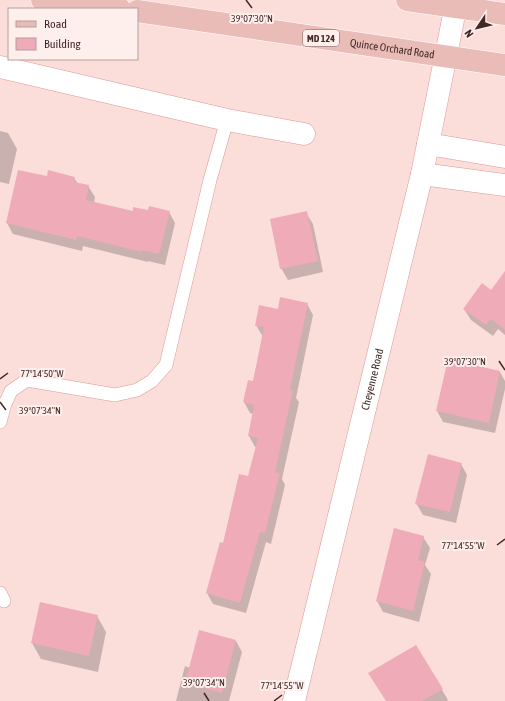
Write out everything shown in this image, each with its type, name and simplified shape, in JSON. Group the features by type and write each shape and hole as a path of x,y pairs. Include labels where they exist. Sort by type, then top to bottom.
{"main road":[{"path":"42,0 111,8"},
{"path":"407,0 456,4 505,14"},
{"name":"Quince Orchard Road","path":"138,11 505,65"}],"street":[{"name":"Cheyenne Road","path":"294,701 422,174 456,4"},
{"path":"0,67 227,120 304,134"},
{"path":"428,144 505,157"},
{"path":"422,174 505,186"}],"lane":[{"path":"0,422 5,404 11,391 27,380 115,395 137,390 152,380 166,365 210,180 227,120"}],"building":[{"path":"18,170 47,176 48,170 75,177 74,182 89,185 86,200 133,211 133,207 148,210 149,206 170,211 159,254 142,250 142,252 77,236 76,240 6,223"},
{"path":"307,211 318,261 280,269 270,219"},
{"path":"505,271 505,330 491,319 486,325 463,309 482,283 491,290"},
{"path":"280,297 308,303 290,389 293,390 275,472 280,473 265,533 260,532 240,603 206,593 220,542 223,543 239,474 248,476 258,438 248,436 254,405 243,402 248,380 253,381 264,327 255,326 259,305 278,309"},
{"path":"448,359 500,371 489,423 436,411"},
{"path":"428,454 462,463 450,512 415,504"},
{"path":"394,528 424,536 418,560 425,562 413,611 376,601"},
{"path":"40,602 98,615 89,656 31,643"},
{"path":"199,630 236,640 222,693 185,683"},
{"path":"416,645 443,689 422,701 386,701 368,673"}]}
